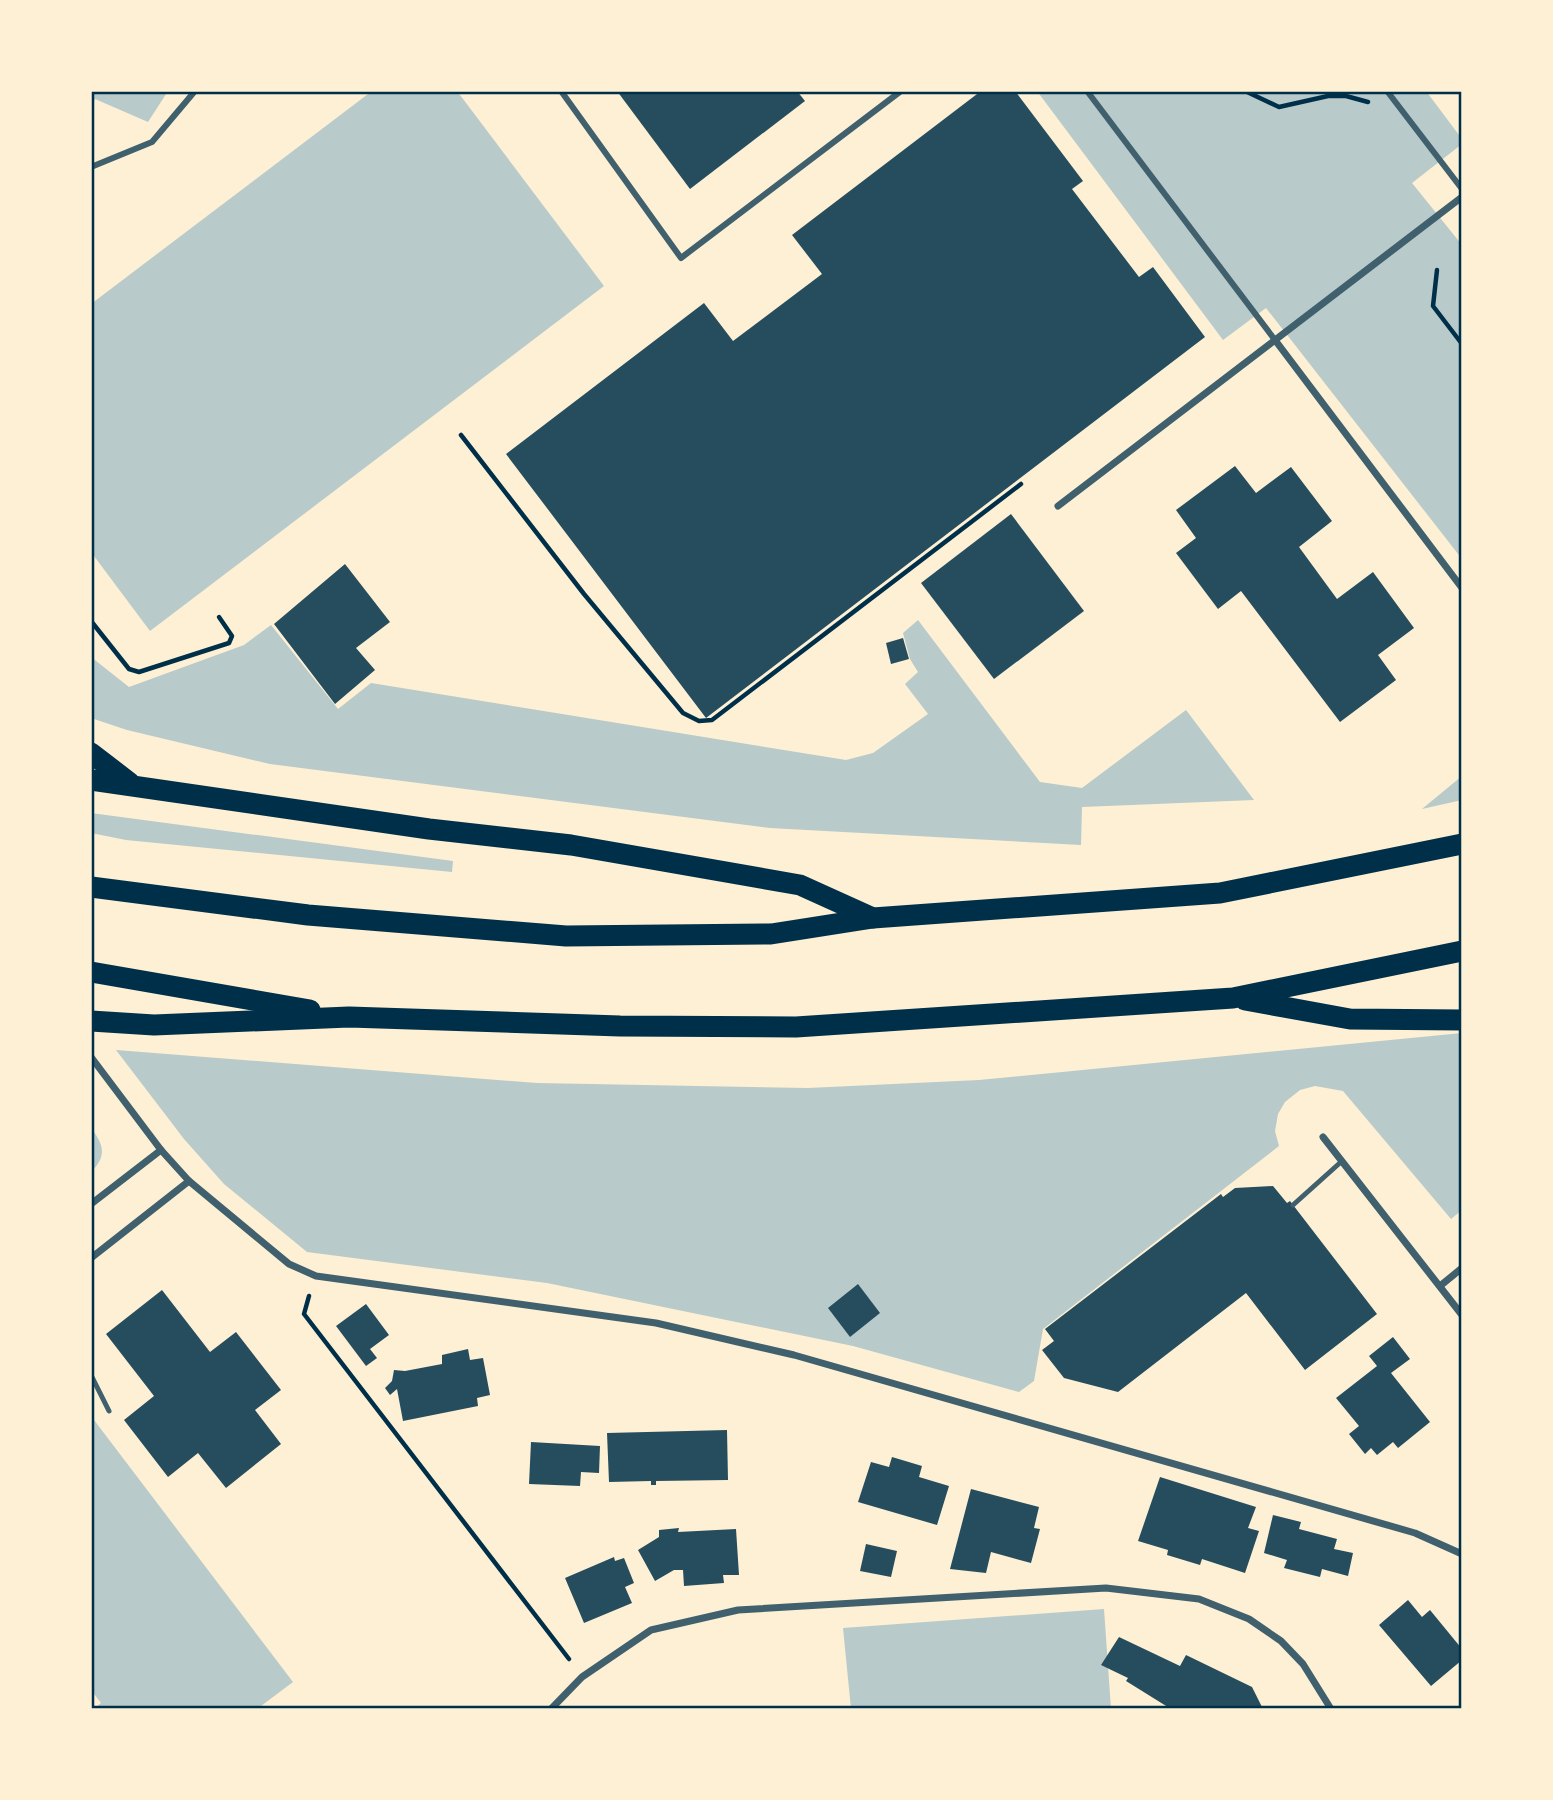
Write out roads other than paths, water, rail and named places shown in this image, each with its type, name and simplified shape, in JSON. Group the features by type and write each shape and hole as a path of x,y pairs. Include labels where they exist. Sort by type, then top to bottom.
{"highway":[{"path":"91,753 131,784"},
{"path":"91,780 429,829 571,845 800,885 873,918"},
{"path":"91,887 309,915 566,936 771,934 873,918 1220,893 1462,845"},
{"path":"91,1021 154,1025 349,1017 620,1026 796,1027 1233,998 1462,951"},
{"path":"91,972 349,1017"},
{"path":"1233,998 1350,1019 1462,1020"}],"street":[{"path":"91,167 152,142 195,91"},
{"path":"561,91 681,258 901,91"},
{"path":"1087,91 1462,588"},
{"path":"1388,91 1462,190"},
{"path":"1058,506 1462,197"},
{"path":"91,1057 161,1150 189,1181 289,1264 316,1276 656,1322 794,1355 1415,1533 1462,1554"},
{"path":"1323,1137 1462,1315"},
{"path":"91,1204 161,1150"},
{"path":"91,1258 189,1181"},
{"path":"1440,1286 1462,1268"},
{"path":"551,1709 582,1677 651,1630 738,1610 1106,1588 1199,1599 1249,1619 1281,1641 1303,1664 1331,1709"}],"lane":[{"path":"1293,1205 1342,1161"},
{"path":"91,1375 109,1411"}]}
